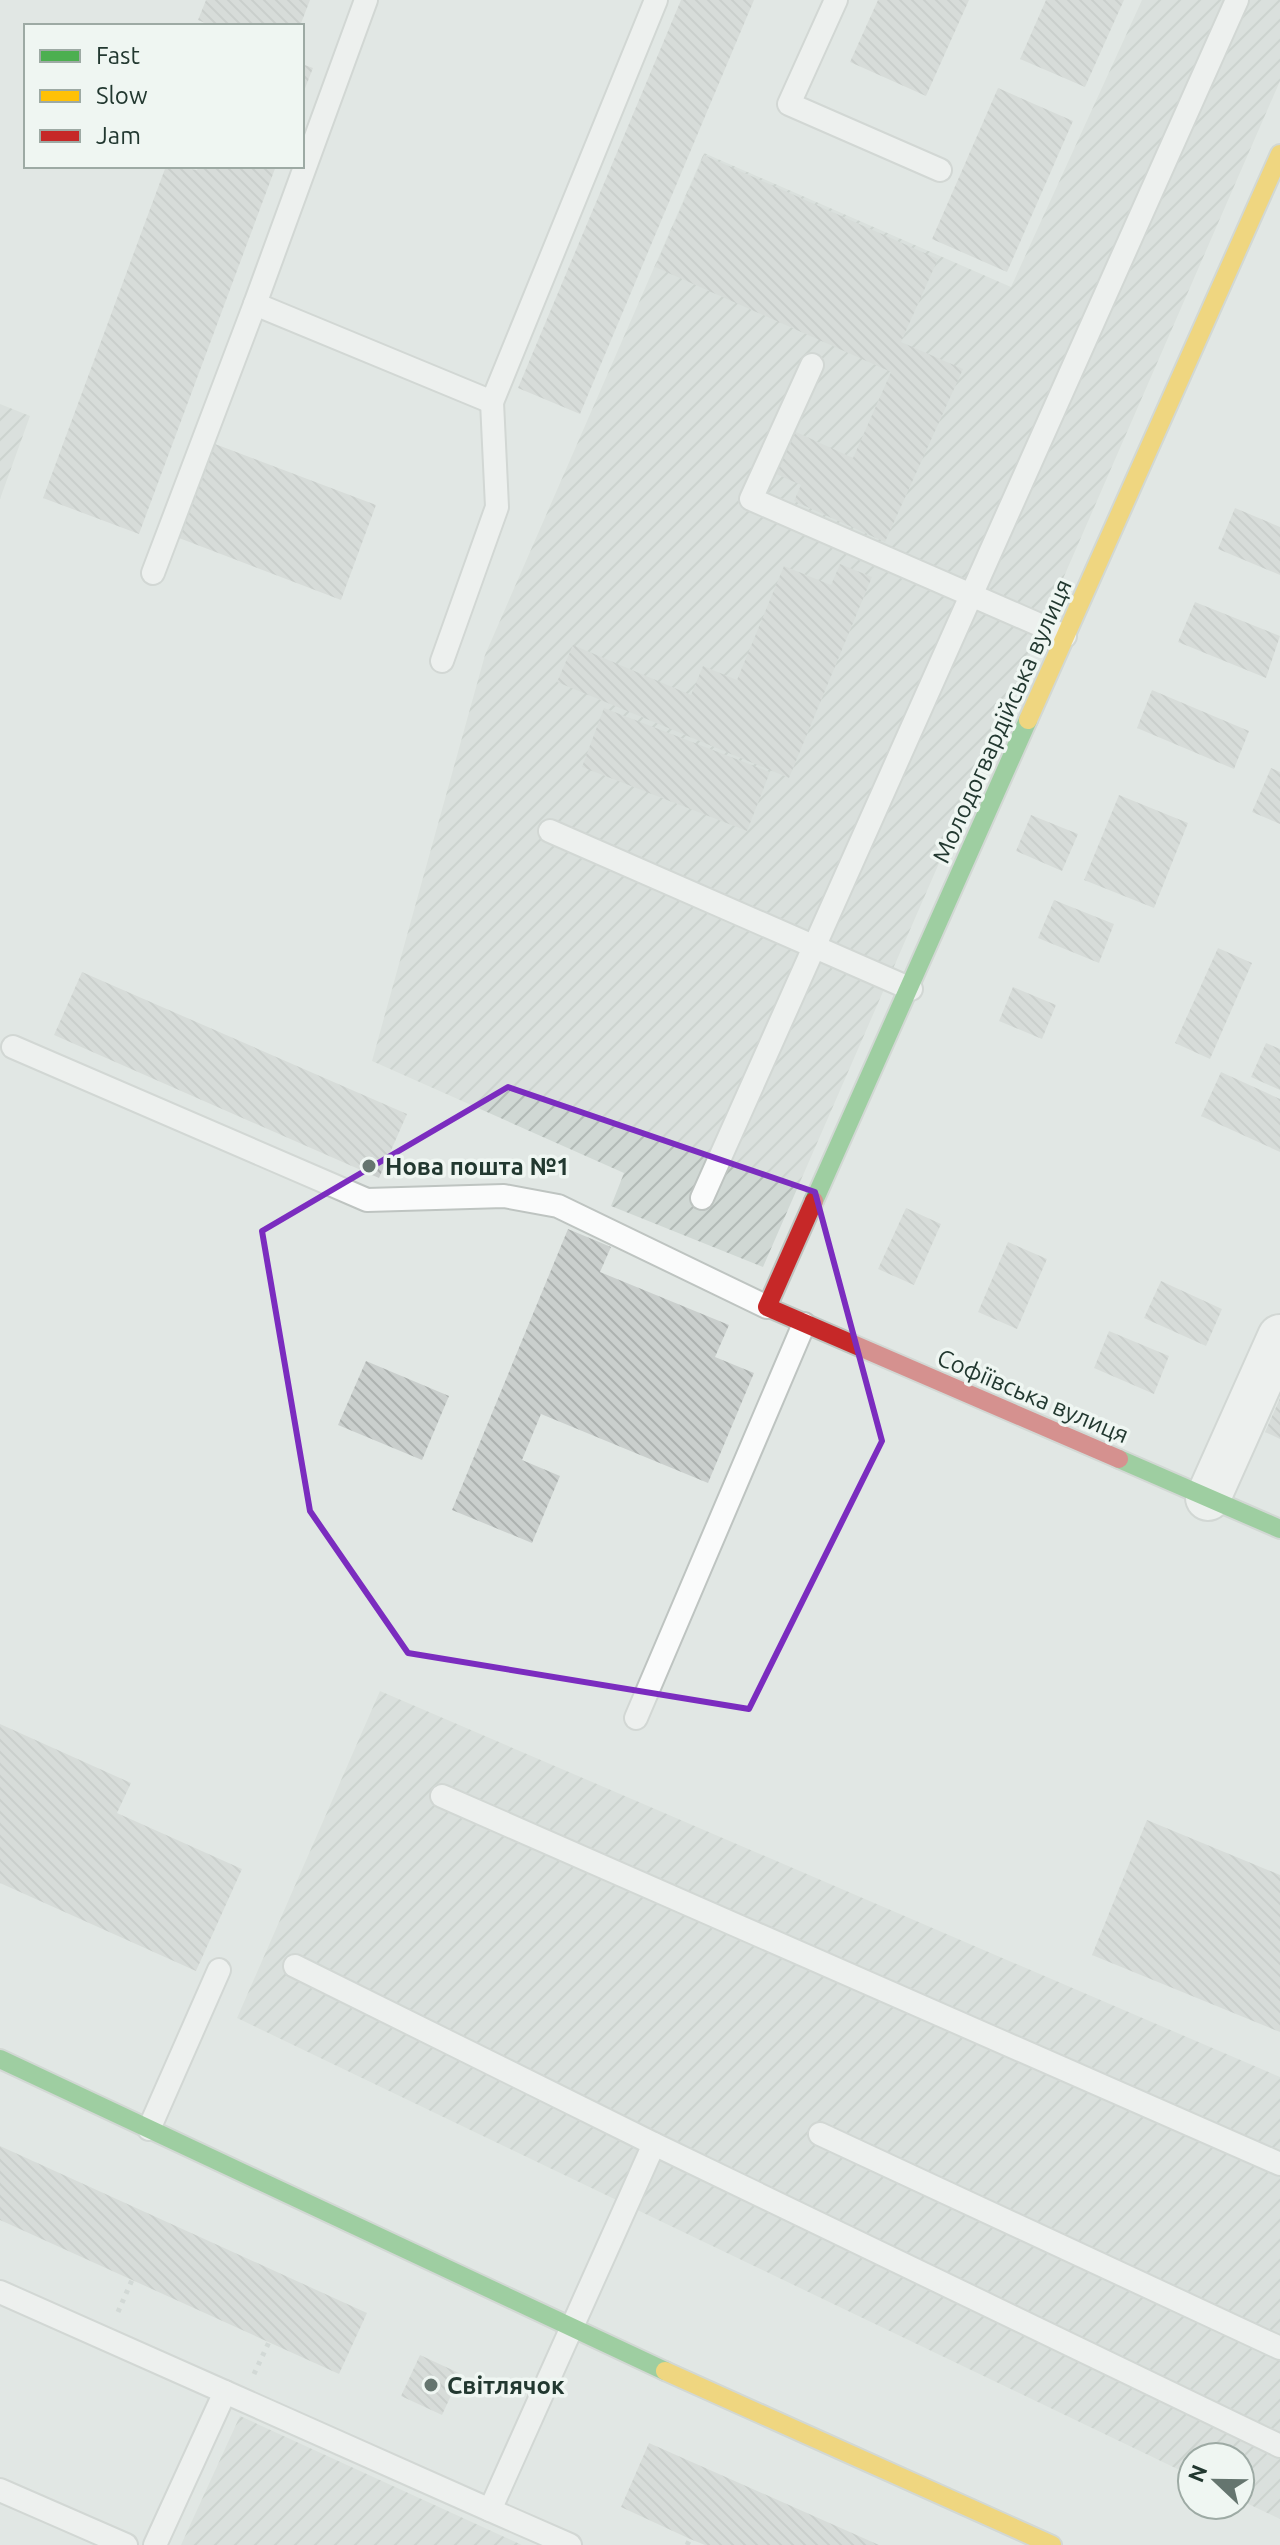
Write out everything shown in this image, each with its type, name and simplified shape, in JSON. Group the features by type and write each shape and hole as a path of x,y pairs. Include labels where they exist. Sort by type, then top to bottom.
{"street":[{"name":"Молодогвардійська вулиця","path":"767,1307 1280,154"},
{"name":"Софіївська вулиця","path":"767,1307 1280,1529"},
{"path":"1208,1498 1280,1337"},
{"path":"0,2059 572,2329 1052,2545"}],"lane":[{"path":"153,573 366,0"},
{"path":"442,661 497,507 492,402 656,0"},
{"path":"836,0 789,104 940,170"},
{"path":"702,1198 1237,0"},
{"path":"255,304 492,402"},
{"path":"812,365 751,499 1065,636"},
{"path":"550,831 911,989"},
{"path":"13,1047 367,1200 504,1196 558,1206 767,1307"},
{"path":"636,1718 804,1324"},
{"path":"442,1796 1280,2164"},
{"path":"295,1966 654,2144 1280,2446"},
{"path":"149,2129 219,1970"},
{"path":"820,2134 1280,2348"},
{"path":"490,2510 654,2144"},
{"path":"0,2292 570,2545"},
{"path":"155,2545 225,2392"},
{"path":"0,2490 126,2545"}],"highlighted area":[{"path":"508,1087 815,1192 882,1441 749,1709 408,1653 310,1511 262,1231"}],"shaded area":[{"path":"1142,0 1280,0 1280,81 763,1267 611,1206 624,1173 372,1061 485,655 704,153 1011,287"},
{"path":"0,404 30,416 0,499"},
{"path":"380,1691 1280,2077 1280,2519 1256,2508 1256,2441 1176,2441 1176,2468 237,2018"},
{"path":"240,2416 522,2545 181,2545"}],"building":[{"path":"206,0 310,0 301,24 207,24 198,20"},
{"path":"681,0 754,0 580,414 518,388"},
{"path":"878,0 969,0 926,96 850,62"},
{"path":"1046,0 1124,0 1085,87 1020,59"},
{"path":"304,65 313,68 304,91"},
{"path":"998,88 1073,121 1007,272 932,239"},
{"path":"704,155 938,259 901,342 963,369 885,542 794,501 801,485 776,474 794,431 853,458 891,372 655,267"},
{"path":"165,168 275,168 139,534 43,498"},
{"path":"215,444 376,505 341,600 179,538"},
{"path":"1235,508 1280,527 1280,575 1218,549"},
{"path":"840,564 872,577 789,778 557,682 573,645 691,695 703,666 737,680 784,566 831,585"},
{"path":"1195,602 1280,636 1266,678 1178,642"},
{"path":"1152,690 1249,731 1234,769 1137,728"},
{"path":"604,708 770,772 747,831 582,767"},
{"path":"1271,768 1280,772 1280,824 1252,812"},
{"path":"1119,795 1188,823 1154,908 1084,880"},
{"path":"1031,815 1078,834 1062,871 1016,851"},
{"path":"1054,900 1114,924 1099,963 1038,938"},
{"path":"1218,948 1252,963 1210,1059 1175,1043"},
{"path":"82,972 407,1114 379,1178 54,1035"},
{"path":"1013,987 1056,1005 1042,1039 999,1021"},
{"path":"1266,1043 1280,1049 1280,1090 1251,1077"},
{"path":"1221,1072 1280,1099 1280,1152 1201,1116"},
{"path":"906,1208 941,1224 914,1285 878,1269"},
{"path":"568,1229 611,1247 600,1272 729,1325 715,1357 754,1373 708,1483 541,1414 522,1460 560,1476 532,1543 452,1510"},
{"path":"1008,1242 1047,1259 1017,1329 978,1312"},
{"path":"1161,1281 1222,1309 1206,1346 1144,1318"},
{"path":"1109,1331 1169,1356 1154,1394 1094,1368"},
{"path":"366,1361 449,1396 422,1460 338,1425"},
{"path":"1280,1398 1280,1439 1265,1432"},
{"path":"0,1724 131,1783 117,1813 242,1869 196,1971 0,1883"},
{"path":"1147,1820 1280,1875 1280,2032 1092,1955"},
{"path":"0,2146 367,2313 339,2374 0,2220"},
{"name":"Світлячок","path":"420,2355 461,2374 442,2415 401,2396"},
{"path":"649,2443 879,2545 705,2545 690,2539 621,2507"}],"traffic: fast":[{"path":"814,1201 1028,720"},
{"path":"1119,1459 1280,1529"},
{"path":"0,2059 665,2371"}],"traffic: slow":[{"path":"1028,720 1280,154"},
{"path":"665,2371 1052,2545"}],"traffic: jam":[{"path":"814,1201 767,1307 1119,1459"}],"place":[{"name":"Нова пошта №1","path":"369,1166"},
{"name":"Світлячок","path":"431,2385"}]}
